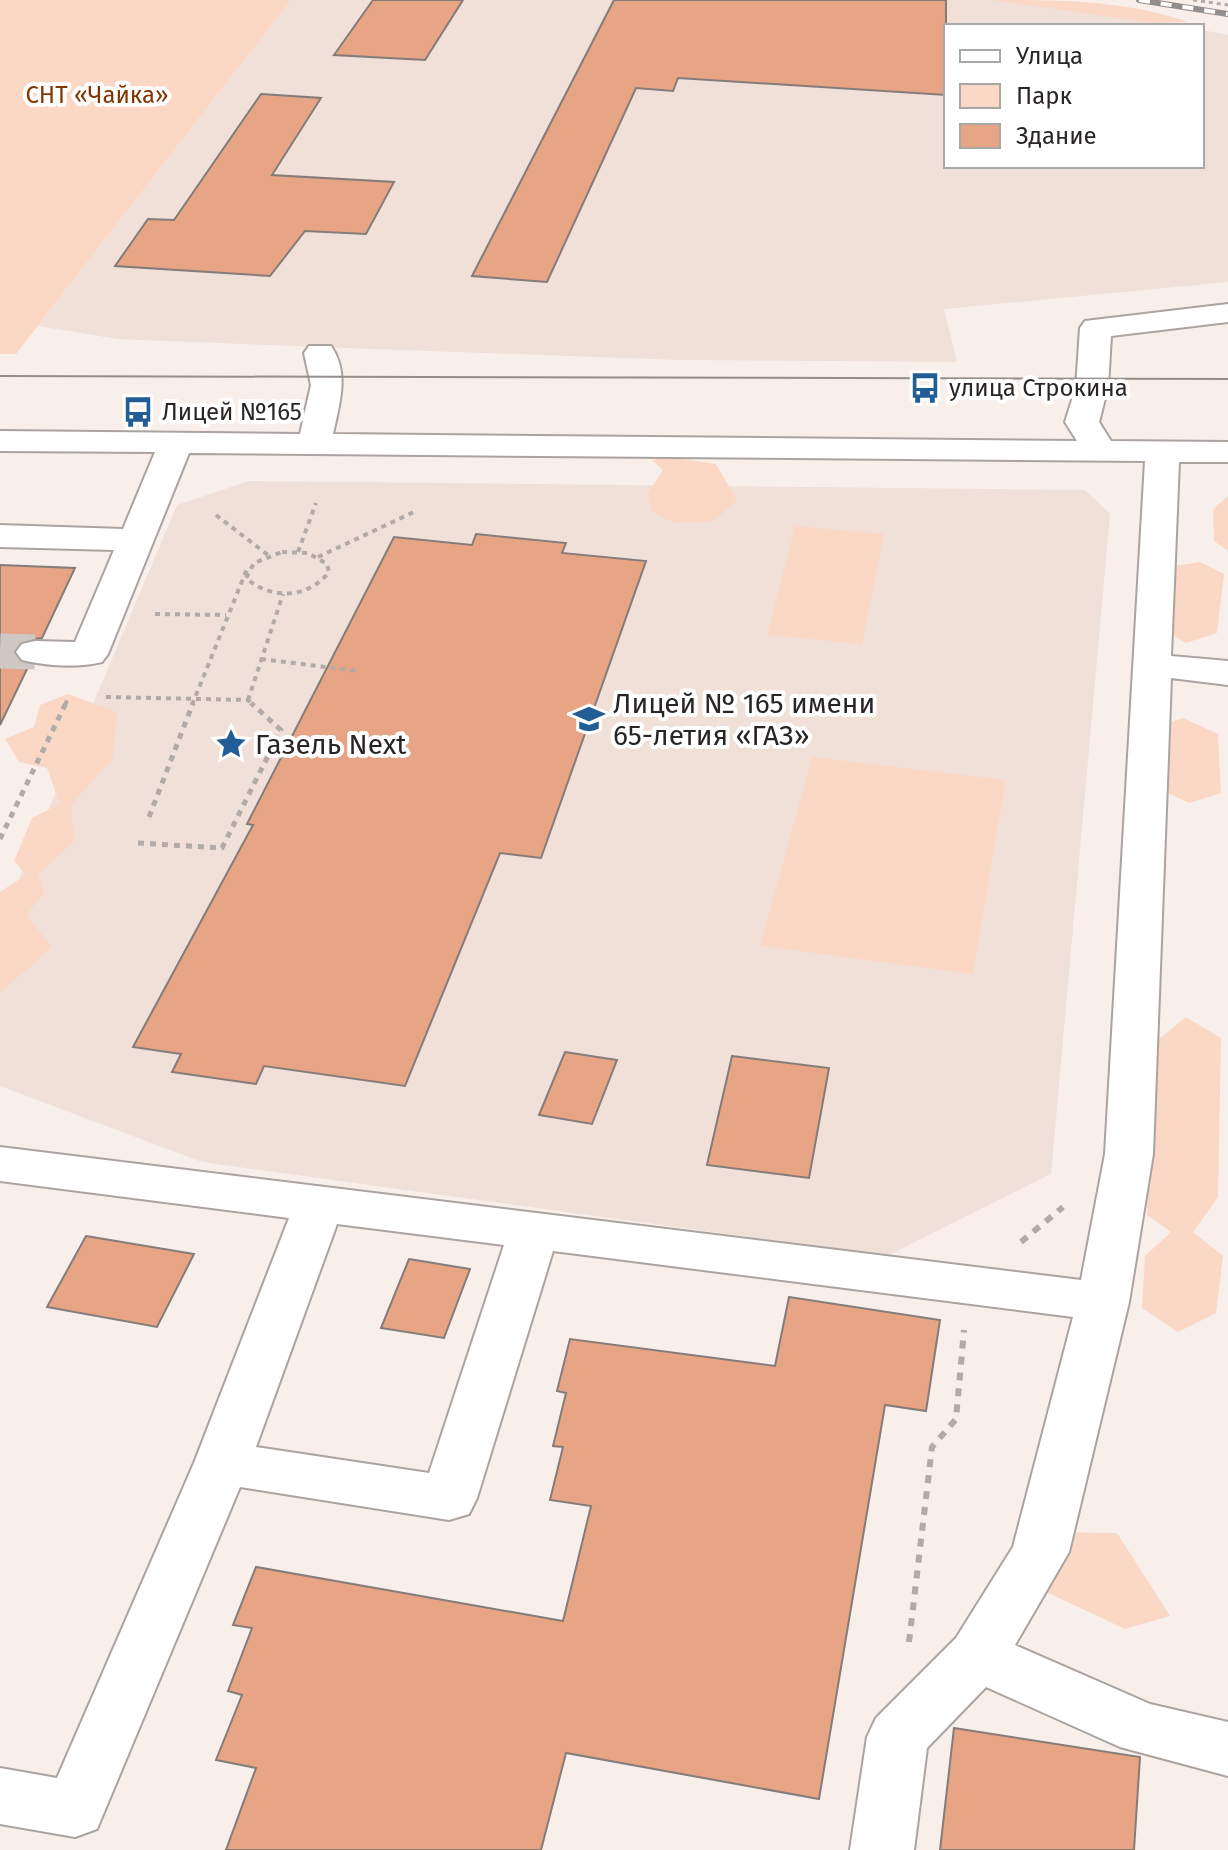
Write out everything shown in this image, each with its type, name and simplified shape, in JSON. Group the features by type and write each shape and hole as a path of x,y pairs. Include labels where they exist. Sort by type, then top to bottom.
{"street":[{"path":"1099,449 1082,422 1095,388 1096,328 1228,313"},
{"path":"315,442 327,385 320,353"},
{"path":"0,441 1228,452"},
{"path":"35,652 89,654 177,441"},
{"path":"882,1850 898,1737 977,1656 1040,1552 1103,1302 1129,1154 1162,451"},
{"path":"0,536 135,540"},
{"path":"1152,665 1228,673"},
{"path":"0,1164 1103,1302"},
{"path":"0,1796 75,1809 222,1463 320,1203"},
{"path":"222,1463 449,1498 535,1229"},
{"path":"977,1656 1142,1728 1228,1749"}],"path":[{"path":"1193,0 1228,5"},
{"path":"298,552 316,503"},
{"path":"318,557 414,512"},
{"path":"216,515 268,555"},
{"path":"149,817 226,615 247,569 268,555 298,552 318,557 327,564 329,572 324,581 314,588 283,594 253,586 246,578 247,569"},
{"path":"248,700 283,594"},
{"path":"153,614 226,615"},
{"path":"0,839 89,654"},
{"path":"261,659 357,671"},
{"path":"106,697 248,700 281,730 222,848 138,843"},
{"path":"909,1645 932,1447 956,1419 969,1284 1129,1154"}],"shaded area":[{"path":"291,0 1014,0 1166,24 944,24 944,168 1204,168 1204,30 1228,35 1228,282 944,309 957,362 678,360 320,347 117,339 38,326"},
{"name":"Лицей № 165 имени 65-летия «ГАЗ»","path":"249,481 1085,490 1110,514 1051,1174 887,1256 202,1162 0,1086 0,924 177,505"}],"green space":[{"name":"СНТ «Чайка»","path":"0,0 291,0 16,354 0,354"},
{"path":"991,0 1116,5 1188,22 1154,23"},
{"path":"669,457 716,464 737,500 714,521 674,523 651,511 648,493 663,470 652,460"},
{"path":"1228,496 1228,551 1214,541 1213,509"},
{"path":"795,526 884,534 862,644 767,635"},
{"path":"1200,562 1224,574 1217,633 1186,643 1168,632 1174,566"},
{"path":"68,694 117,712 113,758 71,805 74,841 38,875 44,893 26,915 52,947 0,993 0,892 26,875 14,861 32,818 60,804 47,768 19,762 5,739 34,727 40,705"},
{"path":"1183,718 1218,734 1221,793 1189,803 1159,789 1157,727"},
{"path":"812,757 1006,780 973,974 760,946"},
{"path":"1186,1017 1221,1038 1218,1197 1193,1232 1223,1256 1216,1313 1178,1332 1142,1308 1145,1256 1171,1232 1147,1215 1153,1044"},
{"path":"1055,1532 1117,1533 1170,1616 1125,1629 1044,1591"}],"building":[{"path":"373,0 463,0 425,60 334,55"},
{"path":"614,0 946,0 944,95 678,78 673,91 636,88 547,282 472,276"},
{"path":"261,94 321,98 272,175 394,182 366,234 305,231 270,276 115,266 148,219 174,220"},
{"path":"476,534 566,543 562,553 646,561 541,858 500,853 405,1086 264,1066 256,1084 172,1072 181,1054 133,1047 253,825 247,824 394,537 472,545"},
{"path":"0,565 75,568 42,638 21,641 14,650 20,662 29,665 0,725"},
{"path":"565,1052 617,1060 592,1124 539,1115"},
{"path":"732,1056 829,1068 809,1178 707,1165"},
{"path":"86,1236 194,1254 157,1327 47,1307"},
{"path":"409,1259 470,1269 444,1338 381,1328"},
{"path":"789,1297 940,1320 926,1411 885,1405 819,1799 566,1753 541,1850 226,1850 256,1768 216,1760 242,1695 228,1691 252,1628 233,1625 256,1567 563,1621 591,1506 550,1500 563,1447 553,1446 566,1393 557,1391 570,1339 775,1366"},
{"path":"954,1728 1140,1757 1134,1850 940,1850"}],"tunnel":[{"path":"0,651 35,652"}],"tram line":[{"path":"0,376 1228,379"}],"railway":[{"path":"1139,0 1228,14"}],"place":[{"name":"улица Строкина","path":"925,388"},
{"name":"Лицей №165","path":"138,412"},
{"name":"Лицей № 165 имени 65-летия «ГАЗ»","path":"589,719"},
{"name":"Газель Next","path":"231,744"}]}
